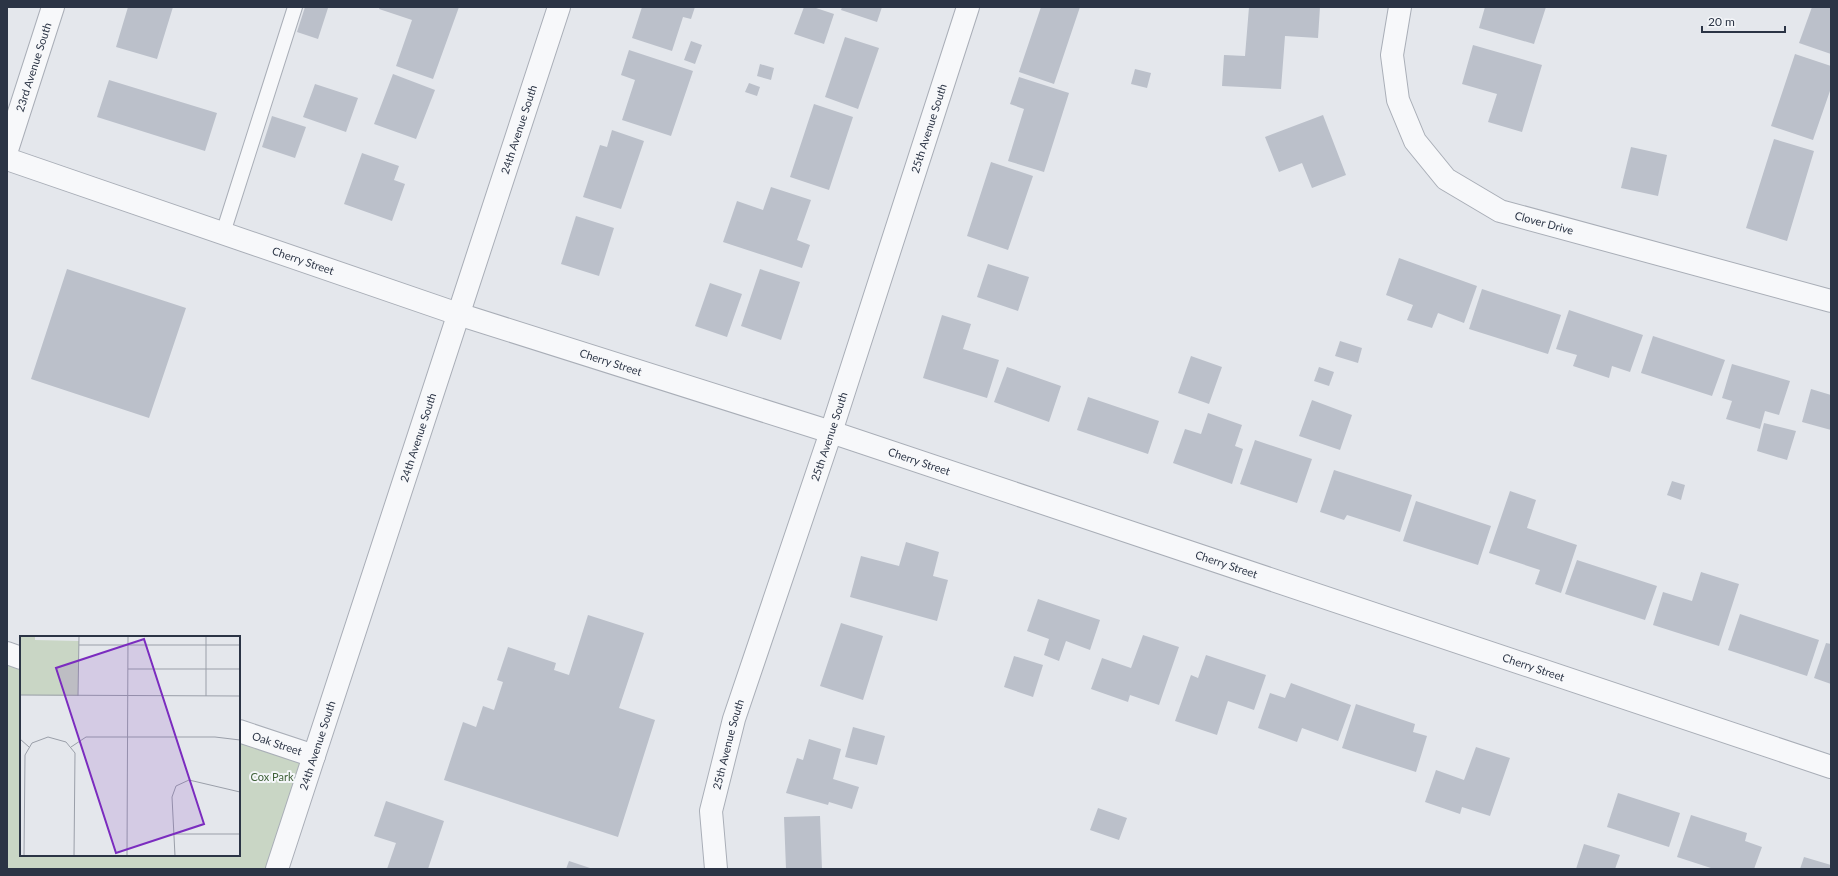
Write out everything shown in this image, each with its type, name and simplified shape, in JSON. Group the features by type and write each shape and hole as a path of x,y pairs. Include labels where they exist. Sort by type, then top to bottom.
{"street":[{"name":"23rd Avenue South","path":"7,150 53,7"},
{"name":"24th Avenue South","path":"278,869 559,7"},
{"name":"25th Avenue South","path":"716,869 711,811 734,719 832,432 968,7"},
{"name":"Clover Drive","path":"1400,7 1392,55 1398,100 1414,141 1446,179 1500,211 1831,300"},
{"name":"Cherry Street","path":"7,159 458,314 832,432 1831,767"},
{"path":"7,653 20,658"},
{"name":"Oak Street","path":"240,731 314,756"}],"lane":[{"path":"223,233 295,7"}],"green space":[{"name":"Cox Park","path":"7,653 20,658 20,856 240,856 240,731 314,756 277,869 7,869"}],"building":[{"path":"128,7 173,7 157,59 116,47"},
{"path":"305,7 328,8 318,39 297,32"},
{"path":"380,7 459,7 433,79 396,66 412,20 379,9"},
{"path":"642,7 695,7 691,19 683,17 672,51 632,38"},
{"path":"804,7 813,7 834,14 824,44 794,34"},
{"path":"842,7 882,7 877,22 841,10"},
{"path":"1041,7 1080,7 1054,84 1019,72"},
{"path":"1249,7 1320,7 1318,38 1285,36 1281,89 1222,86 1224,55 1245,56"},
{"path":"1485,7 1546,7 1534,44 1479,28"},
{"path":"1812,7 1831,7 1831,54 1799,43"},
{"path":"845,37 879,48 858,109 825,97"},
{"path":"691,41 702,45 695,64 684,60"},
{"path":"1473,45 1542,65 1522,132 1488,122 1497,94 1462,84"},
{"path":"629,50 693,71 671,136 622,120 635,80 621,75"},
{"path":"1795,54 1831,66 1831,88 1813,140 1771,126"},
{"path":"760,64 774,68 771,80 757,76"},
{"path":"1135,69 1151,73 1147,88 1131,84"},
{"path":"393,74 435,90 416,139 374,124"},
{"path":"1019,77 1069,93 1044,172 1008,161 1024,109 1010,104"},
{"path":"109,80 217,113 205,151 97,117"},
{"path":"749,83 760,87 757,96 745,92"},
{"path":"315,84 358,98 346,132 303,117"},
{"path":"814,104 853,117 829,190 790,177"},
{"path":"1323,115 1346,175 1312,188 1302,163 1279,172 1265,137"},
{"path":"272,116 306,127 295,158 262,147"},
{"path":"612,130 644,141 621,209 583,197 600,145 607,147"},
{"path":"1774,139 1814,151 1787,241 1746,228"},
{"path":"1631,147 1667,155 1658,196 1621,188"},
{"path":"362,153 399,166 394,180 405,184 392,221 344,204"},
{"path":"991,162 1033,176 1008,250 967,236"},
{"path":"771,187 811,200 797,240 810,245 802,268 723,242 737,201 763,210"},
{"path":"576,216 614,228 599,276 561,264"},
{"path":"1399,258 1477,286 1464,323 1438,313 1432,328 1407,320 1413,305 1386,295"},
{"path":"988,264 1029,277 1018,311 977,297"},
{"path":"67,269 186,308 149,418 31,379"},
{"path":"760,269 800,282 781,340 741,326"},
{"path":"710,283 742,294 727,337 695,326"},
{"path":"1482,289 1561,315 1548,354 1469,329"},
{"path":"1569,310 1643,335 1630,372 1612,366 1609,378 1573,366 1577,355 1556,349"},
{"path":"942,315 971,324 963,349 999,360 987,398 923,378"},
{"path":"1653,336 1725,360 1712,396 1641,373"},
{"path":"1340,341 1362,348 1358,363 1335,356"},
{"path":"1191,356 1222,367 1209,404 1178,393"},
{"path":"1732,364 1790,381 1779,415 1765,411 1760,429 1726,419 1732,401 1722,398"},
{"path":"1007,367 1061,386 1049,422 994,402"},
{"path":"1319,367 1334,372 1329,386 1314,381"},
{"path":"1811,389 1831,395 1831,430 1802,422"},
{"path":"1088,397 1159,421 1148,454 1077,430"},
{"path":"1312,400 1352,415 1340,450 1299,436"},
{"path":"1208,413 1242,425 1235,446 1243,449 1232,484 1173,463 1185,429 1201,434"},
{"path":"1764,423 1796,431 1787,460 1757,451"},
{"path":"1255,440 1312,459 1297,503 1240,484"},
{"path":"1334,470 1412,495 1400,532 1347,515 1344,520 1320,512"},
{"path":"1672,481 1685,485 1681,500 1667,495"},
{"path":"1510,491 1536,500 1527,528 1577,545 1561,593 1535,584 1540,570 1489,553"},
{"path":"1416,501 1491,526 1478,565 1403,541"},
{"path":"906,542 939,552 933,576 948,580 937,621 850,597 861,556 899,566"},
{"path":"1577,560 1657,586 1645,620 1565,594"},
{"path":"1701,572 1739,584 1719,646 1653,625 1663,592 1692,601"},
{"path":"1038,599 1100,620 1090,650 1066,641 1059,661 1044,655 1049,639 1027,631"},
{"path":"1740,614 1819,640 1807,676 1728,650"},
{"path":"588,615 644,633 619,708 655,720 618,837 444,780 463,722 476,727 483,706 494,710 503,682 497,680 508,647 556,663 554,670 569,675"},
{"path":"841,623 883,636 863,700 820,686"},
{"path":"1143,635 1179,647 1159,705 1130,695 1128,702 1091,689 1102,658 1131,668"},
{"path":"1826,643 1831,644 1831,684 1814,678"},
{"path":"1206,655 1266,675 1254,710 1228,701 1217,735 1175,721 1191,675 1198,678"},
{"path":"1014,656 1043,665 1033,697 1004,687"},
{"path":"1291,683 1351,705 1338,741 1302,728 1297,742 1258,728 1270,693 1285,698"},
{"path":"1356,704 1415,724 1413,732 1427,736 1416,772 1342,748"},
{"path":"853,727 885,736 877,765 845,757"},
{"path":"809,739 841,749 833,779 859,787 852,809 829,802 828,805 786,793 797,758 803,760"},
{"path":"1476,747 1510,758 1490,816 1462,807 1460,814 1425,802 1436,770 1464,780"},
{"path":"1618,793 1680,813 1669,847 1607,827"},
{"path":"386,801 444,821 428,869 387,869 396,843 374,836"},
{"path":"1098,808 1127,818 1119,840 1090,830"},
{"path":"1691,815 1747,833 1745,841 1762,847 1754,869 1714,869 1677,857"},
{"path":"820,816 822,869 786,869 784,817"},
{"path":"1584,844 1620,855 1615,869 1576,869"},
{"path":"1804,857 1831,865 1831,869 1800,869"},
{"path":"569,861 593,869 566,869"}]}
